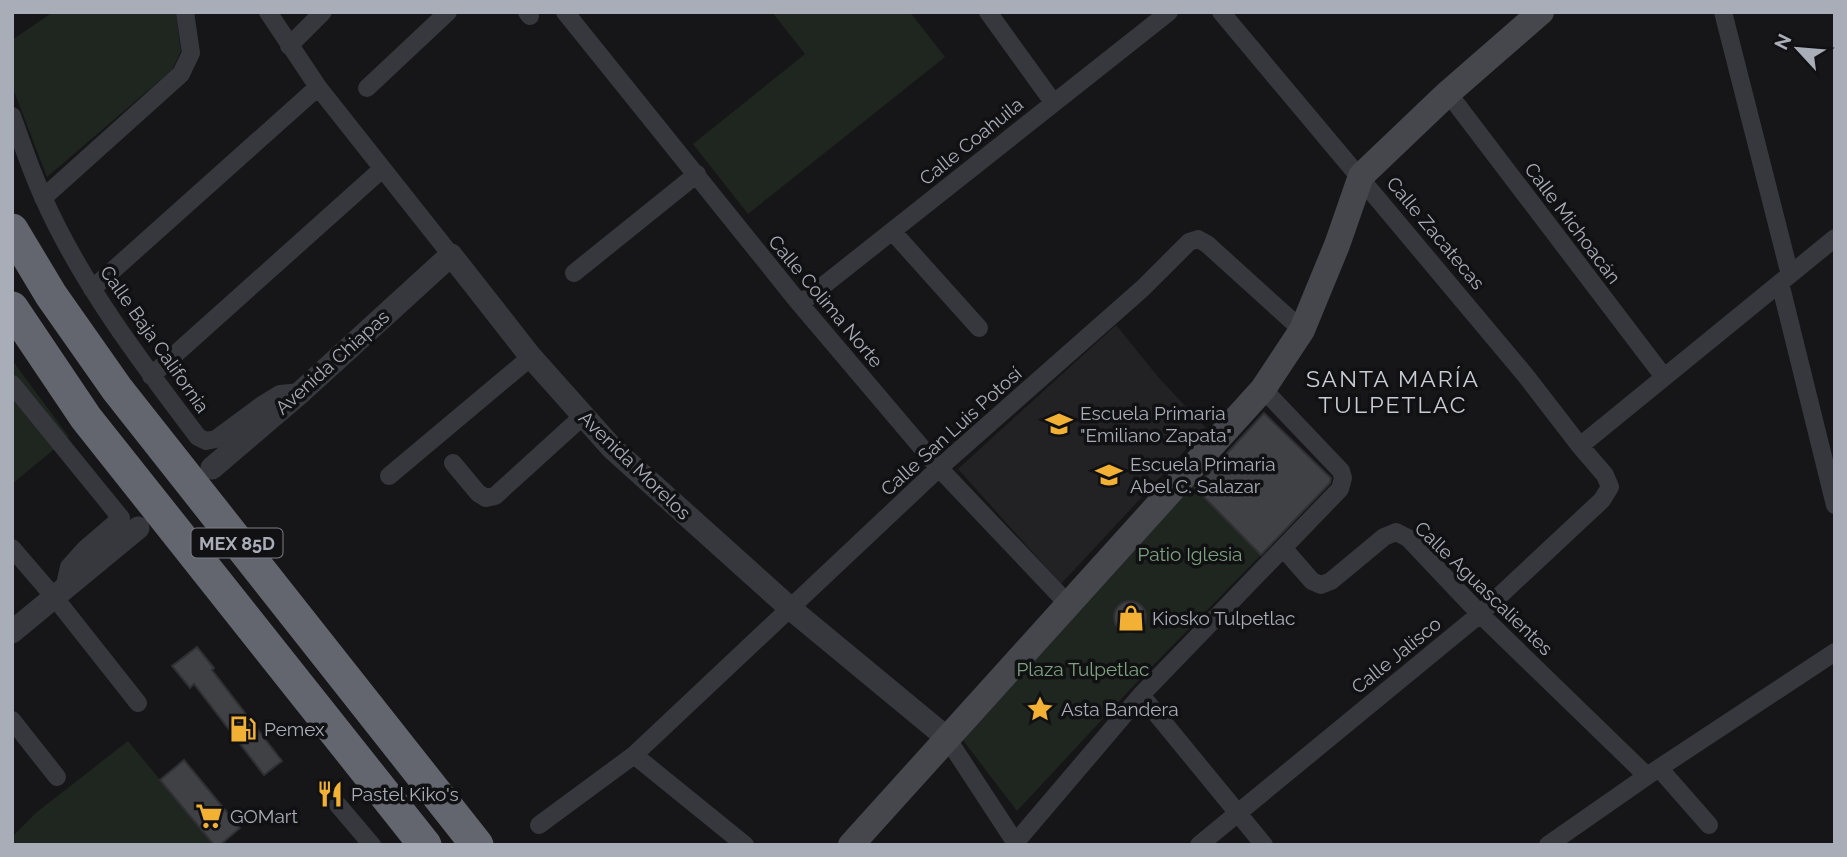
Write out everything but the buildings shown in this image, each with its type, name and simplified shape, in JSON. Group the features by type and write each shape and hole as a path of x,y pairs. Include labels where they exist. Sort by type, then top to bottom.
{"highway":[{"name":"MEX 85D","path":"12,230 51,295 117,389 477,845"},
{"name":"MEX 85D","path":"12,308 86,418 425,845"}],"main road":[{"path":"851,845 1263,389 1302,330 1337,245 1361,176 1448,93 1541,12"}],"street":[{"path":"43,198 181,74 191,53 185,12"},
{"name":"Avenida Morelos","path":"268,12 318,88 381,170 531,357 612,449 791,609 947,737 1016,843"},
{"path":"289,46 323,12"},
{"path":"367,88 448,12"},
{"name":"Calle Colima Norte","path":"565,12 800,304 939,468 1068,604"},
{"path":"988,12 1053,102"},
{"name":"Calle Coahuila","path":"800,304 1169,12"},
{"name":"Calle Zacatecas","path":"1221,12 1526,376 1605,475 1610,487"},
{"path":"1723,12 1835,505"},
{"path":"92,289 318,88"},
{"name":"Calle Michoacán","path":"1448,93 1664,377"},
{"name":"Calle Baja California","path":"12,116 43,198 92,289 151,376 198,437 206,441 216,439 280,394 301,392"},
{"path":"151,376 381,170"},
{"path":"574,273 697,174"},
{"path":"892,231 979,328"},
{"path":"1580,446 1835,238"},
{"name":"Calle San Luis Potosí","path":"539,825 634,755 939,468 1143,288 1189,242 1198,239 1302,330"},
{"name":"Avenida Chiapas","path":"212,468 301,392 451,255"},
{"path":"389,476 531,357"},
{"path":"12,384 121,518 85,549 69,567 60,594"},
{"path":"1016,843 1141,695 1340,489 1343,478 1341,471 1263,389"},
{"path":"453,463 478,493 486,498 495,496 583,415"},
{"name":"Calle Jalisco","path":"1199,845 1480,614 1602,500 1610,487"},
{"path":"12,632 138,528"},
{"name":"Calle Aguascalientes","path":"1284,549 1312,581 1321,585 1331,581 1384,537 1396,532 1408,538 1480,614 1709,825"},
{"path":"12,548 60,594 138,703"},
{"path":"1548,845 1835,652"},
{"path":"1141,695 1264,845"},
{"path":"12,720 57,776"},
{"path":"634,755 745,845"},
{"path":"338,805 372,845"}],"shaded area":[{"path":"1116,325 1159,378 1206,428 1061,584 958,469"}],"green space":[{"path":"53,12 176,12 181,51 172,70 47,177 12,86 12,40"},
{"path":"772,12 910,12 945,57 748,214 693,144 805,54"},
{"path":"12,360 69,437 12,484"},
{"name":"Plaza Tulpetlac","path":"1189,481 1261,555 1138,681 1017,811 959,735"},
{"path":"128,741 214,845 12,845 12,837 37,812"}],"place":[{"name":"Escuela Primaria \"Emiliano Zapata\"","path":"1059,424"},
{"name":"Escuela Primaria Abel C. Salazar","path":"1109,475"},
{"name":"Kiosko Tulpetlac","path":"1131,618"},
{"name":"Asta Bandera","path":"1040,709"},
{"name":"Pemex","path":"243,729"},
{"name":"Pastel Kiko's","path":"330,794"},
{"name":"GOMart","path":"209,816"}],"district":[{"name":"SANTA MARÍA TULPETLAC","path":"1393,391"}],"park label":[{"name":"Patio Iglesia","path":"1190,554"}]}
